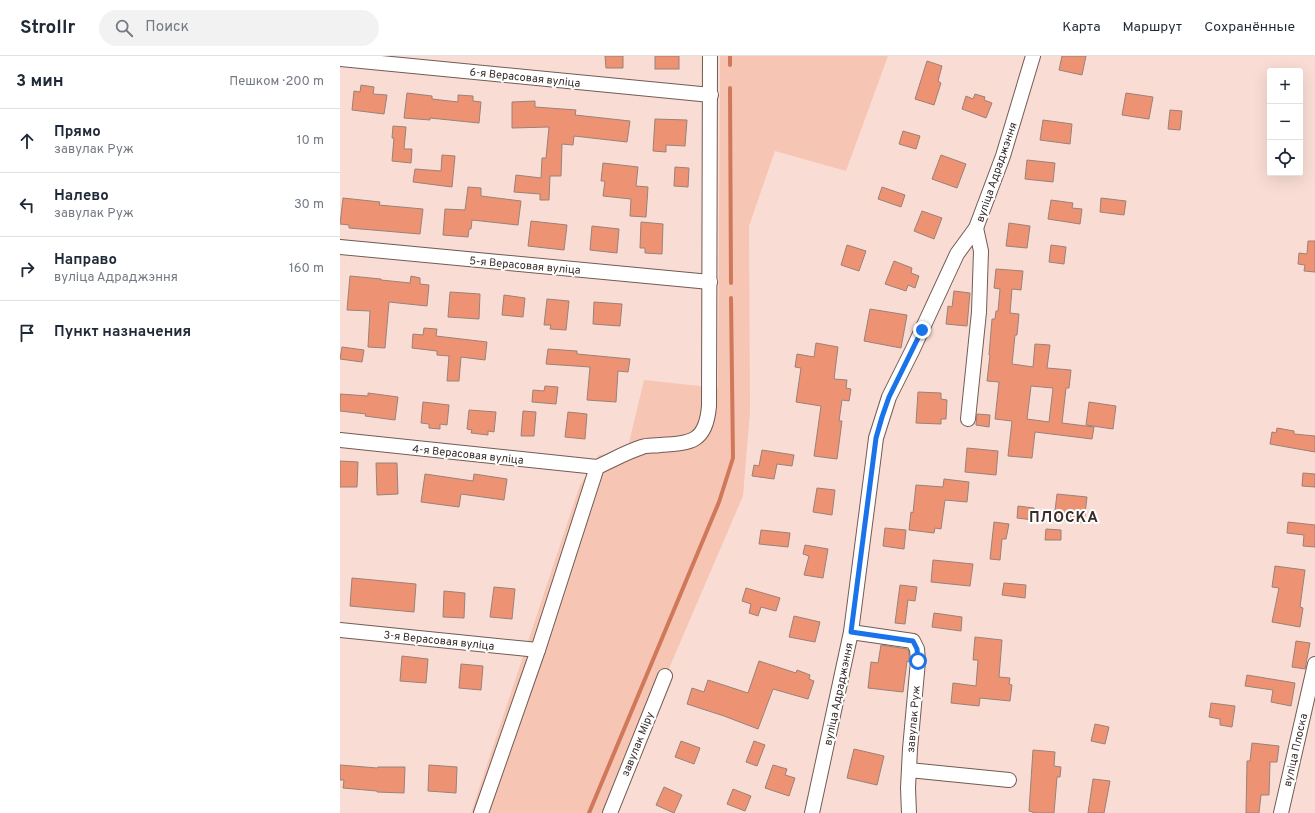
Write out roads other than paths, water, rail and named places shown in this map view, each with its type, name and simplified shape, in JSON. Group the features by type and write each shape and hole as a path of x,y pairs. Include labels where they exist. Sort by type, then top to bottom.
{"street":[{"path":"481,813 538,650 597,467 642,447 685,443 694,440 701,434 705,426 709,406 710,56"},
{"name":"вуліца Адраджэння","path":"812,813 851,632 872,462 876,438 882,417 889,397 957,254 976,228 1003,156 1033,56"},
{"name":"6-я Верасовая вуліца","path":"340,59 711,95"},
{"path":"968,419 979,312 981,250 976,228"},
{"name":"5-я Верасовая вуліца","path":"340,247 710,282"},
{"name":"4-я Верасовая вуліца","path":"340,440 597,467"},
{"name":"3-я Верасовая вуліца","path":"340,630 538,650"},
{"name":"завулак Руж","path":"851,632 913,641 917,649 918,671 909,770 909,813"},
{"name":"вуліца Плоска","path":"1281,813 1315,664"},
{"name":"завулак Міру","path":"610,813 665,676"},
{"path":"909,770 1009,780"}],"waterway":[{"path":"730,56 730,65"},
{"path":"730,88 731,283"},
{"path":"589,813 719,502 733,458 731,298"}],"district":[{"name":"ПЛОСКА","path":"1064,517"}]}
